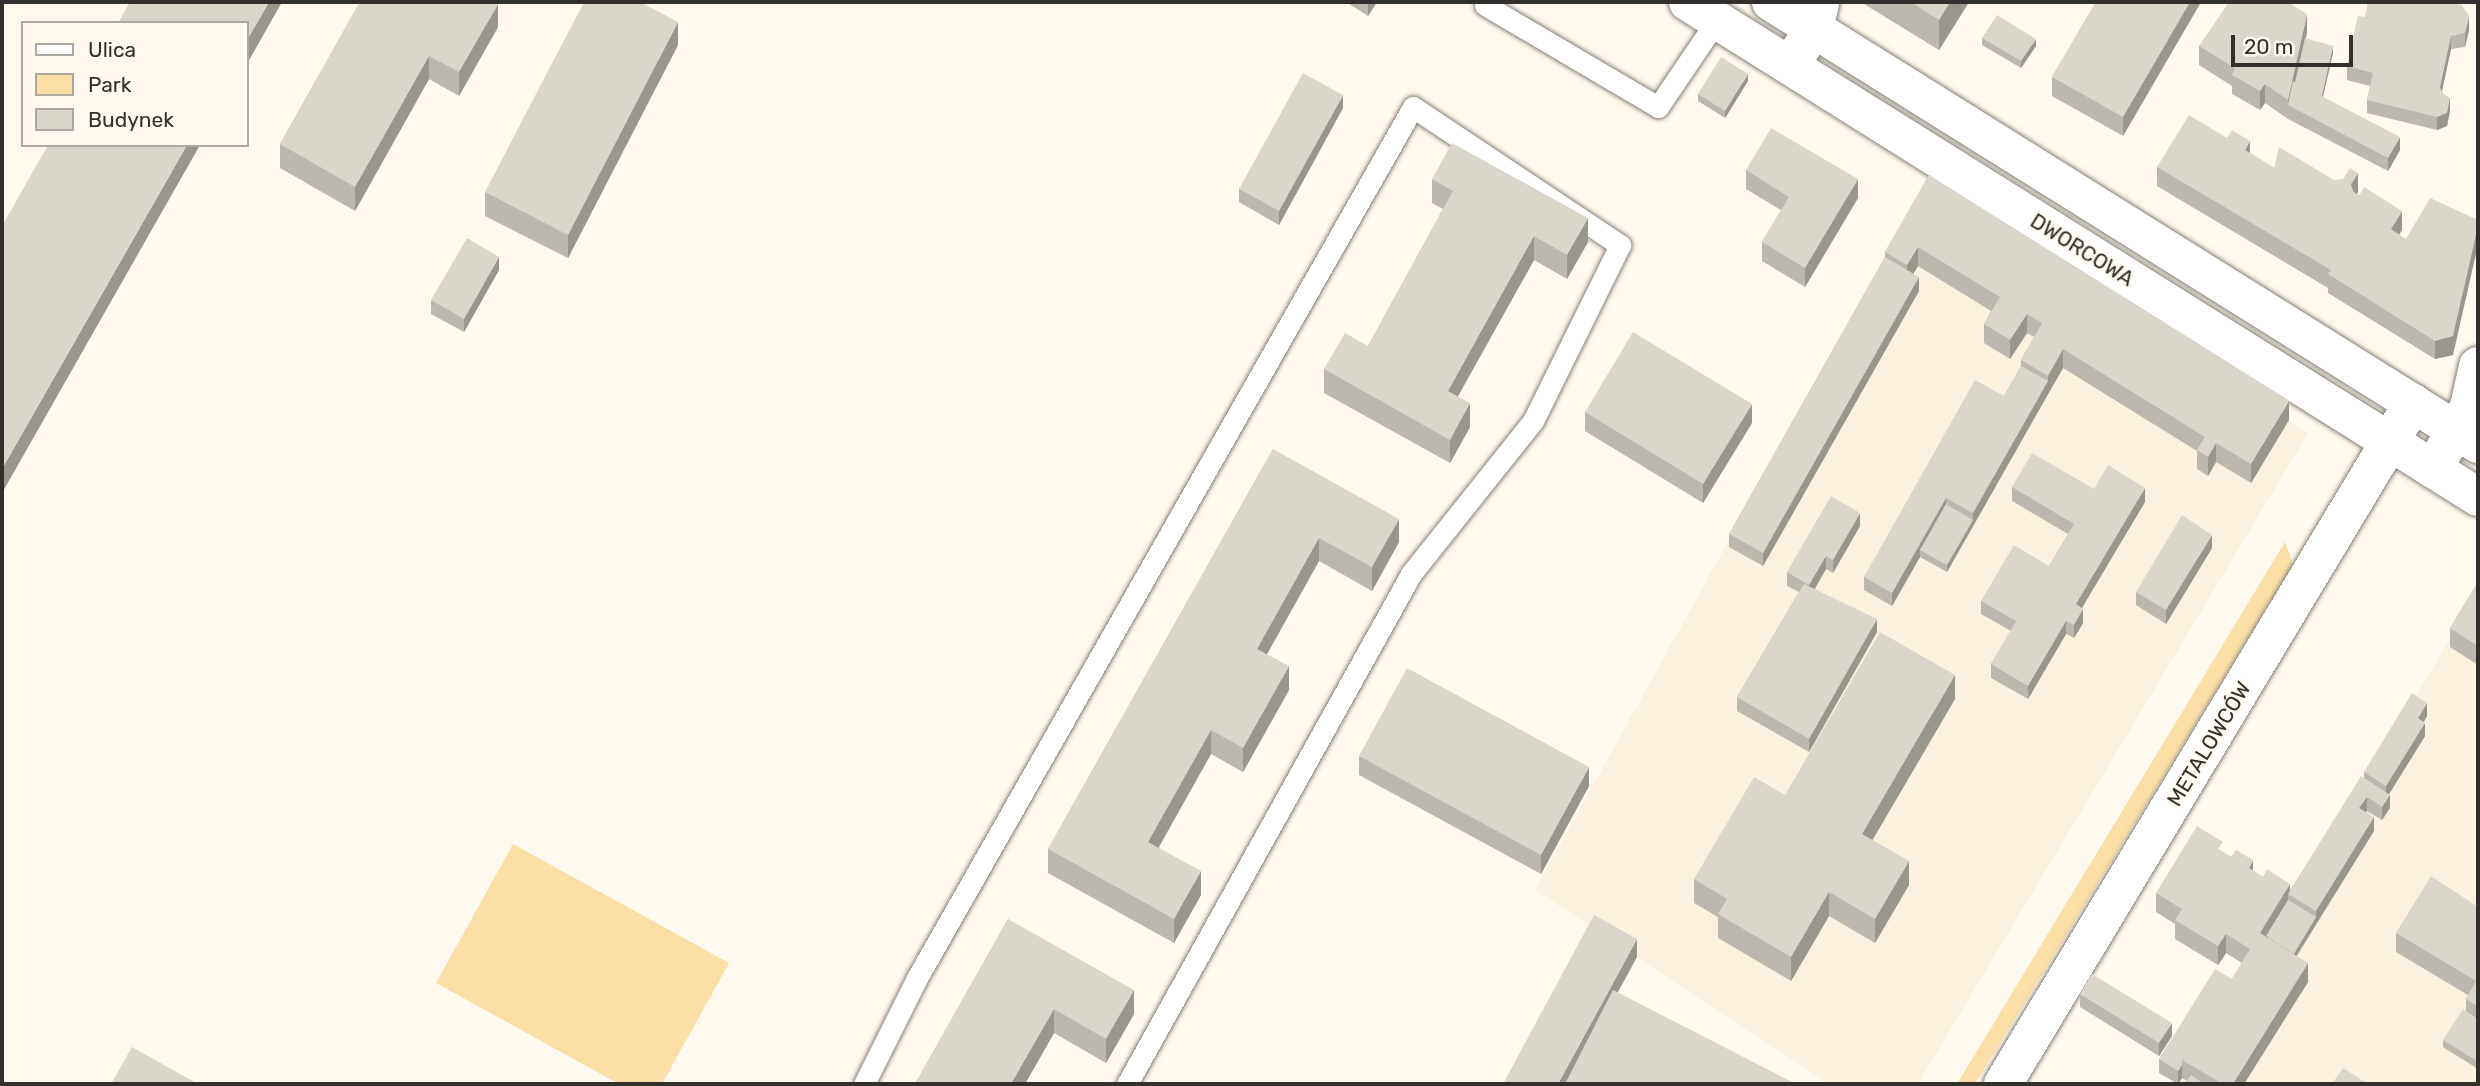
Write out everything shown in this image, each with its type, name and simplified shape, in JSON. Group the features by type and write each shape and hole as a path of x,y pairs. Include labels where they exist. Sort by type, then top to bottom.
{"main road":[{"path":"1771,2 1817,15 2467,437"},
{"name":"DWORCOWA","path":"1703,11 2478,497"},
{"path":"1790,65 1817,15"},
{"path":"2433,469 2467,437 2469,407 2478,366"},
{"name":"METALOWCÓW","path":"2003,1084 2413,403"}],"lane":[{"path":"1485,5 1658,107 1703,11"},
{"path":"864,1084 917,978 1413,107 1620,245 1533,421 1412,574 1128,1084"}],"shaded area":[{"path":"1921,194 2308,433 1918,1084 1829,1084 1535,890"},
{"path":"2478,590 2478,1084 2178,1084 2405,715"}],"green space":[{"path":"2285,542 2293,564 1975,1084 1957,1084"},
{"path":"513,844 729,963 662,1084 619,1084 436,983"}],"building":[{"path":"130,2 269,2 248,38 248,21 119,21"},
{"path":"360,2 498,4 459,72 429,56 355,187 280,144"},
{"path":"584,2 640,2 678,22 568,235 485,192"},
{"path":"1911,2 1950,2 1939,20"},
{"path":"2096,2 2190,2 2123,117 2052,77"},
{"path":"2229,2 2288,2 2307,14 2288,100 2265,84 2260,91 2232,75 2235,68 2199,46"},
{"path":"2368,2 2447,2 2462,5 2469,16 2465,33 2451,36 2440,87 2443,94 2450,98 2447,113 2437,117 2367,100 2373,73 2347,66 2358,16 2365,17"},
{"path":"1997,15 2036,39 2021,61 1982,38"},
{"path":"2305,38 2333,46 2322,96 2295,82"},
{"path":"1721,57 1748,74 1725,111 1698,94"},
{"path":"1303,73 1343,95 1279,211 1239,189"},
{"path":"2293,81 2400,137 2388,158 2288,105"},
{"path":"2189,115 2227,138 2232,130 2250,141 2245,150 2274,168 2279,147 2334,180 2343,179 2350,168 2358,173 2351,184 2353,191 2359,196 2364,187 2402,211 2391,229 2406,239 2430,198 2478,220 2453,336 2435,341 2328,274 2331,270 2157,167"},
{"path":"1771,128 1858,179 1805,268 1762,242 1789,197 1746,170"},
{"path":"1452,143 1588,218 1567,255 1534,236 1448,391 1470,403 1450,440 1324,369 1345,333 1368,346 1453,191 1432,179"},
{"path":"47,147 186,147 2,469 2,226"},
{"path":"1929,175 2289,401 2251,464 2216,443 2208,457 2197,450 2205,437 2063,349 2048,376 2021,360 2042,323 2027,314 2010,340 1984,324 2000,297 1918,247 1907,265 1885,252"},
{"path":"467,238 499,257 464,319 431,300"},
{"path":"1885,257 1919,277 1763,553 1729,534"},
{"path":"1633,332 1752,404 1703,484 1585,412"},
{"path":"2021,366 2048,381 1973,513 1946,498 1892,593 1864,577 1975,380 2004,396"},
{"path":"1273,449 1399,519 1372,567 1319,538 1257,649 1289,666 1243,748 1211,730 1148,842 1201,871 1174,919 1048,849"},
{"path":"2032,453 2094,489 2108,465 2145,488 2076,604 2083,609 2074,625 2066,621 2028,686 1991,664 2016,621 1981,601 2014,545 2049,566 2074,524 2012,487"},
{"path":"1831,496 1860,513 1833,560 1826,556 1809,585 1787,572"},
{"path":"1946,504 1973,520 1947,565 1920,550"},
{"path":"2182,515 2212,535 2166,610 2136,592"},
{"path":"2478,582 2478,646 2450,628"},
{"path":"1804,584 1877,619 1809,739 1737,697"},
{"path":"1880,632 1955,675 1862,834 1909,861 1875,919 1829,892 1791,957 1718,914 1727,899 1694,879 1754,777 1785,795"},
{"path":"1407,668 1589,767 1541,855 1359,756"},
{"path":"2412,693 2427,703 2418,718 2425,723 2386,786 2364,772"},
{"path":"2361,776 2390,795 2382,807 2367,797 2359,808 2374,817 2316,911 2288,894"},
{"path":"2197,826 2223,842 2218,849 2231,857 2236,850 2253,860 2249,868 2263,877 2267,869 2290,884 2260,933 2308,963 2233,1084 2223,1084 2182,1060 2250,949 2226,934 2218,946 2175,920 2182,909 2156,893"},
{"path":"2431,876 2478,907 2478,1007 2466,999 2476,981 2396,933"},
{"path":"2288,900 2316,917 2294,954 2266,936"},
{"path":"1594,915 1637,939 1558,1084 1503,1084"},
{"path":"1008,919 1134,990 1106,1039 1054,1009 1011,1084 915,1084"},
{"path":"2215,969 2232,979 2182,1060 2178,1071 2159,1059"},
{"path":"2092,974 2172,1023 2159,1043 2080,994"},
{"path":"1613,990 1796,1084 1565,1084"},
{"path":"2463,1009 2478,1019 2477,1061 2443,1040"},
{"path":"132,1047 198,1084 111,1084"},
{"path":"2343,1068 2368,1084 2332,1084"},
{"path":"2191,1075 2204,1084 2184,1084"}]}
